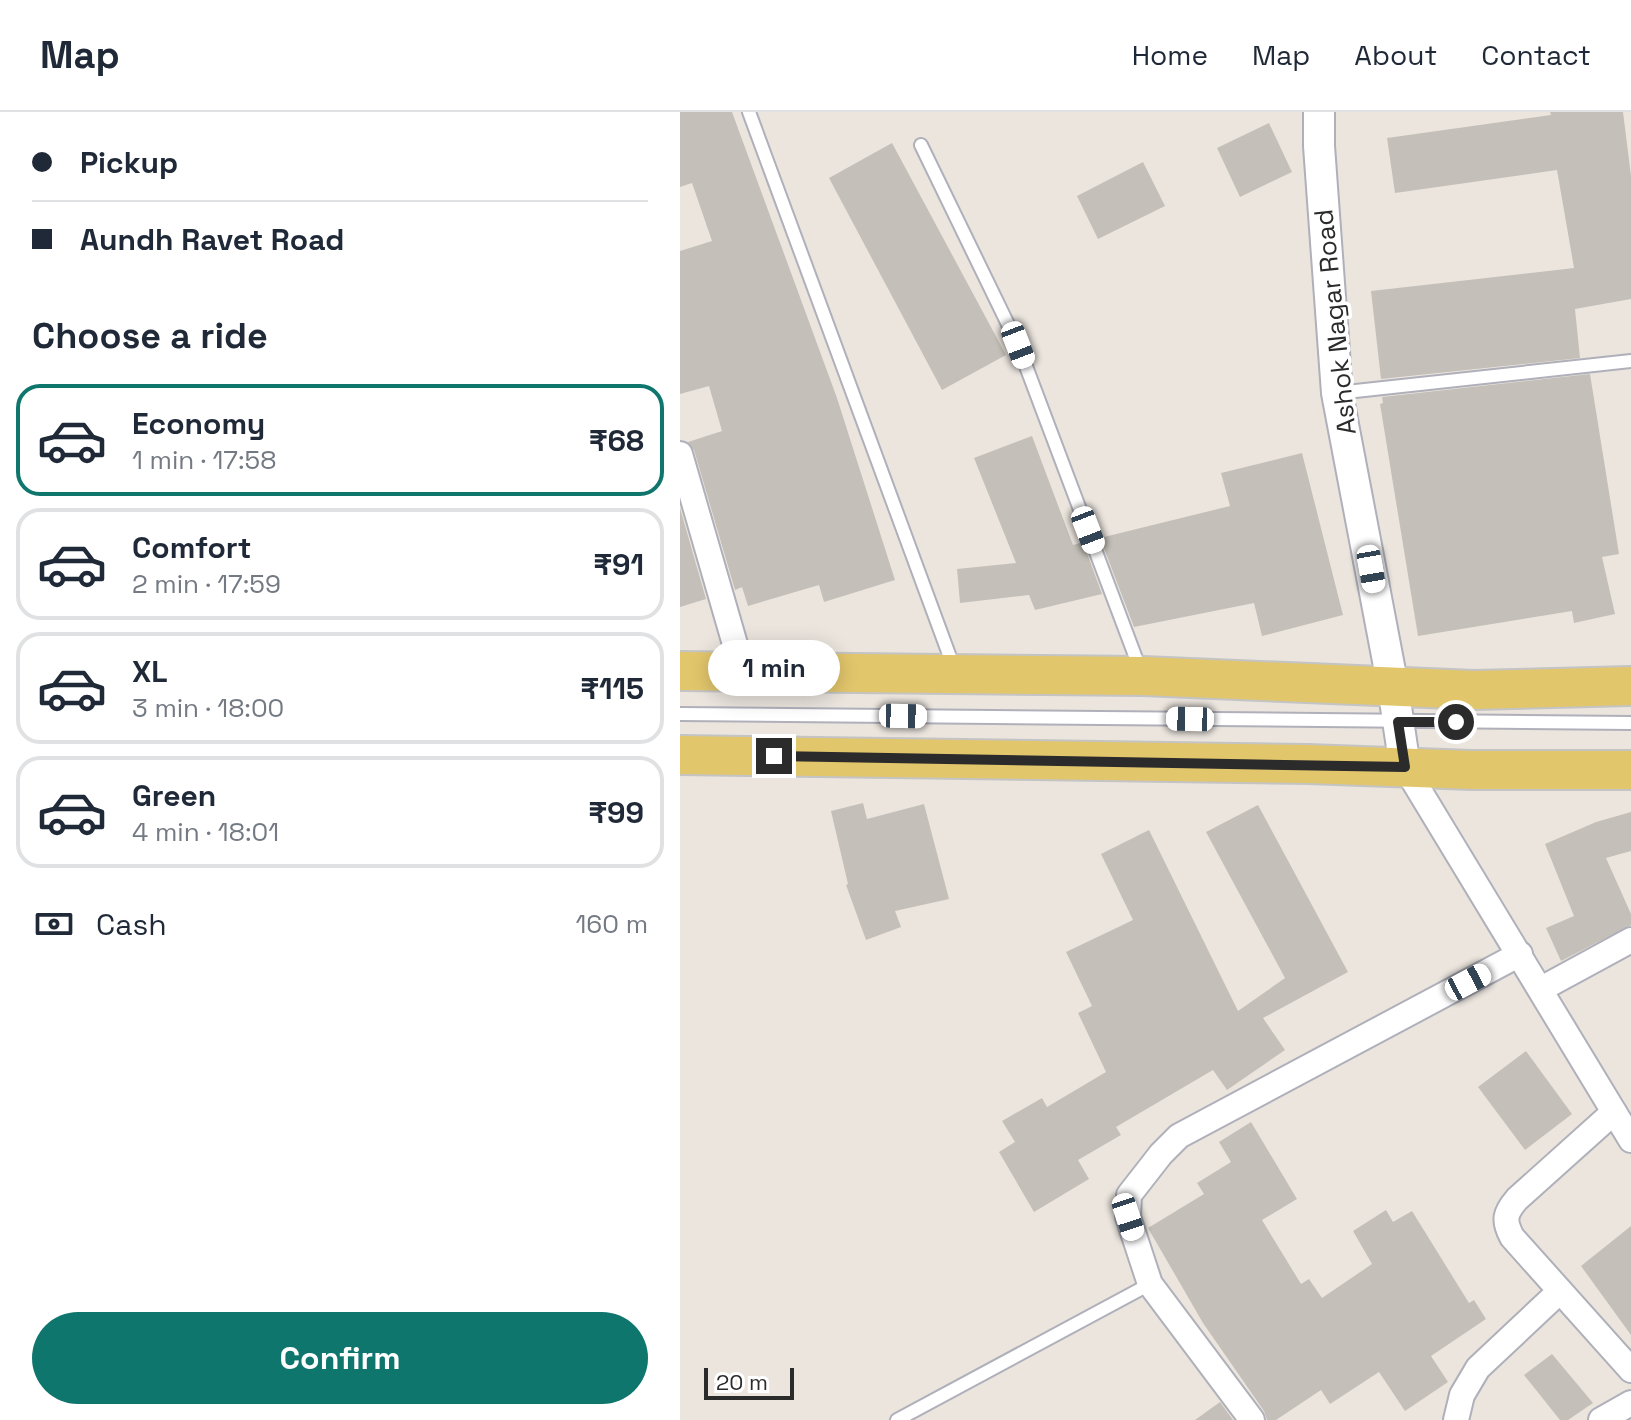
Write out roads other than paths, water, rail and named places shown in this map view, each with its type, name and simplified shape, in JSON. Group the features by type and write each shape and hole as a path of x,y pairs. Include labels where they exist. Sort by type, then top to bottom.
{"main road":[{"path":"680,671 1143,676 1396,704 1474,690 1631,686"},
{"path":"680,755 1631,770"}],"street":[{"name":"Ashok Nagar Road","path":"1319,112 1337,393 1396,704 1405,767"},
{"path":"680,454 743,672"},
{"path":"1405,767 1631,1140"},
{"path":"1541,989 1631,940"},
{"path":"1252,1420 1150,1284 1128,1217 1129,1195 1179,1136 1520,954"},
{"path":"1614,1112 1517,1199 1506,1212 1505,1225 1512,1237 1631,1370"},
{"path":"1456,1420 1462,1395 1478,1368 1560,1291"},
{"path":"1601,1420 1631,1403"}],"lane":[{"path":"749,112 957,676"},
{"path":"921,145 1018,345 1143,676"},
{"path":"1337,393 1631,361"},
{"path":"680,714 1396,704 1631,723"},
{"path":"897,1420 1150,1284"}]}
